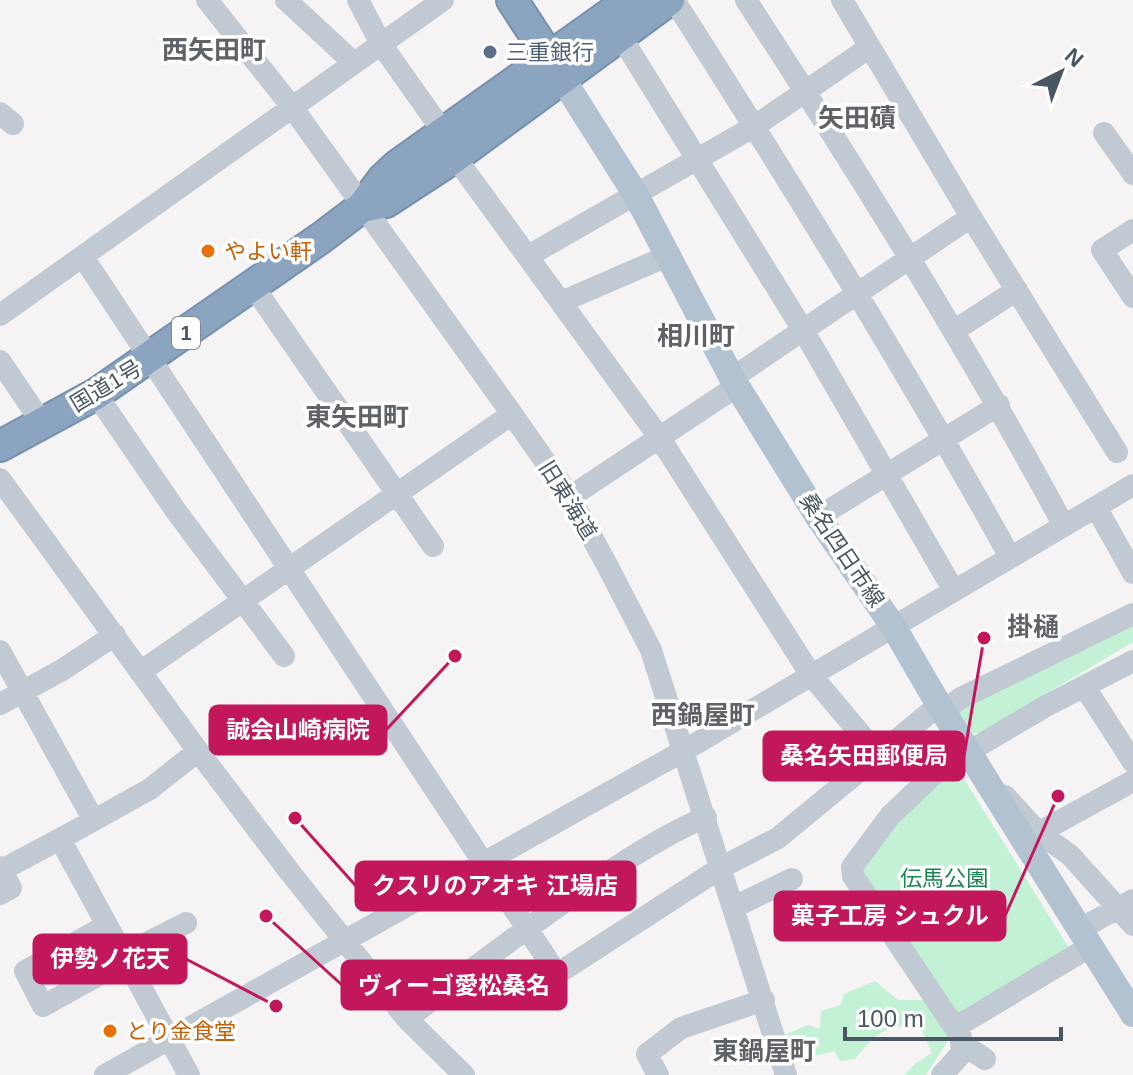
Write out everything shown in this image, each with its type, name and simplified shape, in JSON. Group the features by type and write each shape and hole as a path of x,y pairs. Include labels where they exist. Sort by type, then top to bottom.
{"highway":[{"path":"512,0 556,68"},
{"name":"国道1号","path":"0,446 96,394 149,360 362,207 398,165 450,145 556,68 630,0"},
{"name":"国道1号","path":"556,68 620,35 672,0"}],"main road":[{"name":"桑名四日市線","path":"556,68 636,195 735,382 818,517 893,626 941,708 960,750 985,775 1032,836 1086,938 1133,1014"}],"street":[{"name":"旧東海道","path":"207,0 292,107 570,497 651,650 764,1000 784,1075"},
{"path":"286,0 354,63"},
{"path":"358,0 381,44 450,145 659,437 811,675 879,756"},
{"path":"0,315 443,0"},
{"path":"672,0 755,126 858,293 945,439 1010,557"},
{"path":"746,0 955,330 1064,526"},
{"path":"842,0 971,217 1117,452"},
{"path":"620,35 803,330 954,591"},
{"path":"528,256 755,126 870,47"},
{"path":"1104,133 1133,174"},
{"path":"570,497 659,437 803,330 971,217"},
{"path":"1133,230 1102,250 1133,297"},
{"path":"561,302 670,255"},
{"path":"83,257 557,974 722,867 778,838 941,708 1133,614"},
{"path":"253,286 433,546"},
{"path":"955,330 1017,290"},
{"path":"0,361 42,423"},
{"path":"96,394 176,511 284,656"},
{"path":"818,517 999,405"},
{"path":"140,672 512,414"},
{"path":"0,479 289,871 407,1019 464,1075"},
{"path":"105,1075 685,750 1133,485"},
{"path":"1096,507 1133,573"},
{"path":"0,704 62,670 115,635"},
{"path":"0,651 93,819"},
{"path":"985,1059 959,1035 853,876 852,867 890,816 960,750 1133,661"},
{"path":"1084,686 1133,762"},
{"path":"0,894 11,888 1,868 150,789 198,751"},
{"path":"1032,836 1133,781"},
{"path":"407,1019 526,927 644,849 706,817"},
{"path":"1032,836 1070,855 1125,904 1133,925"},
{"path":"60,839 189,1075"},
{"path":"734,907 792,879"},
{"path":"959,1035 1086,938 1125,904"},
{"path":"107,925 25,971 43,1006 186,923"},
{"path":"658,1075 647,1054 681,1028 764,1000"},
{"path":"942,1075 962,1053 959,1035"}],"green space":[{"path":"1133,620 1133,642 980,733 973,733 956,711"},
{"name":"伝馬公園","path":"953,761 1072,953 956,1018 858,875 884,832"},
{"path":"875,981 898,1000 924,1000 939,1019 949,1039 926,1075 904,1075 932,1053 919,1024 882,1032 855,1059 840,1061 834,1051 796,1061 784,1035 808,1025 820,1029 821,1011 840,1005 844,994"}],"place":[{"name":"三重銀行","path":"490,52"},
{"name":"やよい軒","path":"208,251"},
{"name":"桑名矢田郵便局","path":"984,638"},
{"name":"誠会山崎病院","path":"455,656"},
{"name":"菓子工房 シュクル","path":"1058,796"},
{"name":"クスリのアオキ 江場店","path":"295,818"},
{"name":"ヴィーゴ愛松桑名","path":"266,916"},
{"name":"伊勢ノ花天","path":"276,1006"},
{"name":"とり金食堂","path":"110,1031"}],"district":[{"name":"西矢田町","path":"214,50"},
{"name":"矢田磧","path":"857,118"},
{"name":"相川町","path":"696,336"},
{"name":"東矢田町","path":"357,417"},
{"name":"掛樋","path":"1033,627"},
{"name":"西鍋屋町","path":"703,715"},
{"name":"東鍋屋町","path":"764,1051"}]}
